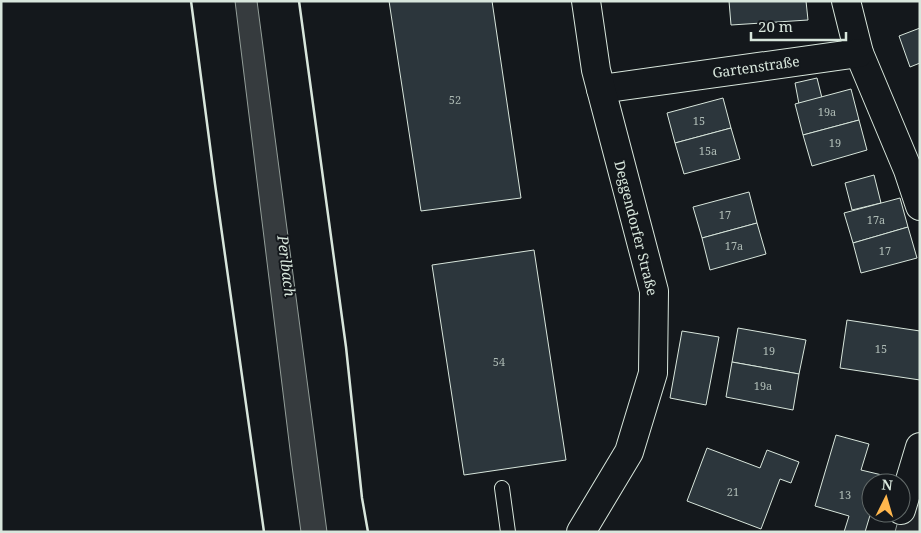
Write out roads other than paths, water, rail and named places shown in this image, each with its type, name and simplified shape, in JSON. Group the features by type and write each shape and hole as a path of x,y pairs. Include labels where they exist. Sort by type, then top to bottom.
{"street":[{"name":"Deggendorfer Straße","path":"581,532 629,452 653,373 654,291 596,70 586,1"},
{"path":"846,1 859,53 908,170 920,206"},
{"name":"Gartenstraße","path":"601,89 859,53"},
{"path":"911,478 920,447"}],"lane":[{"path":"502,488 508,532"}],"water":[{"name":"Perlbach","path":"235,1 257,1 327,532 301,532"}]}
